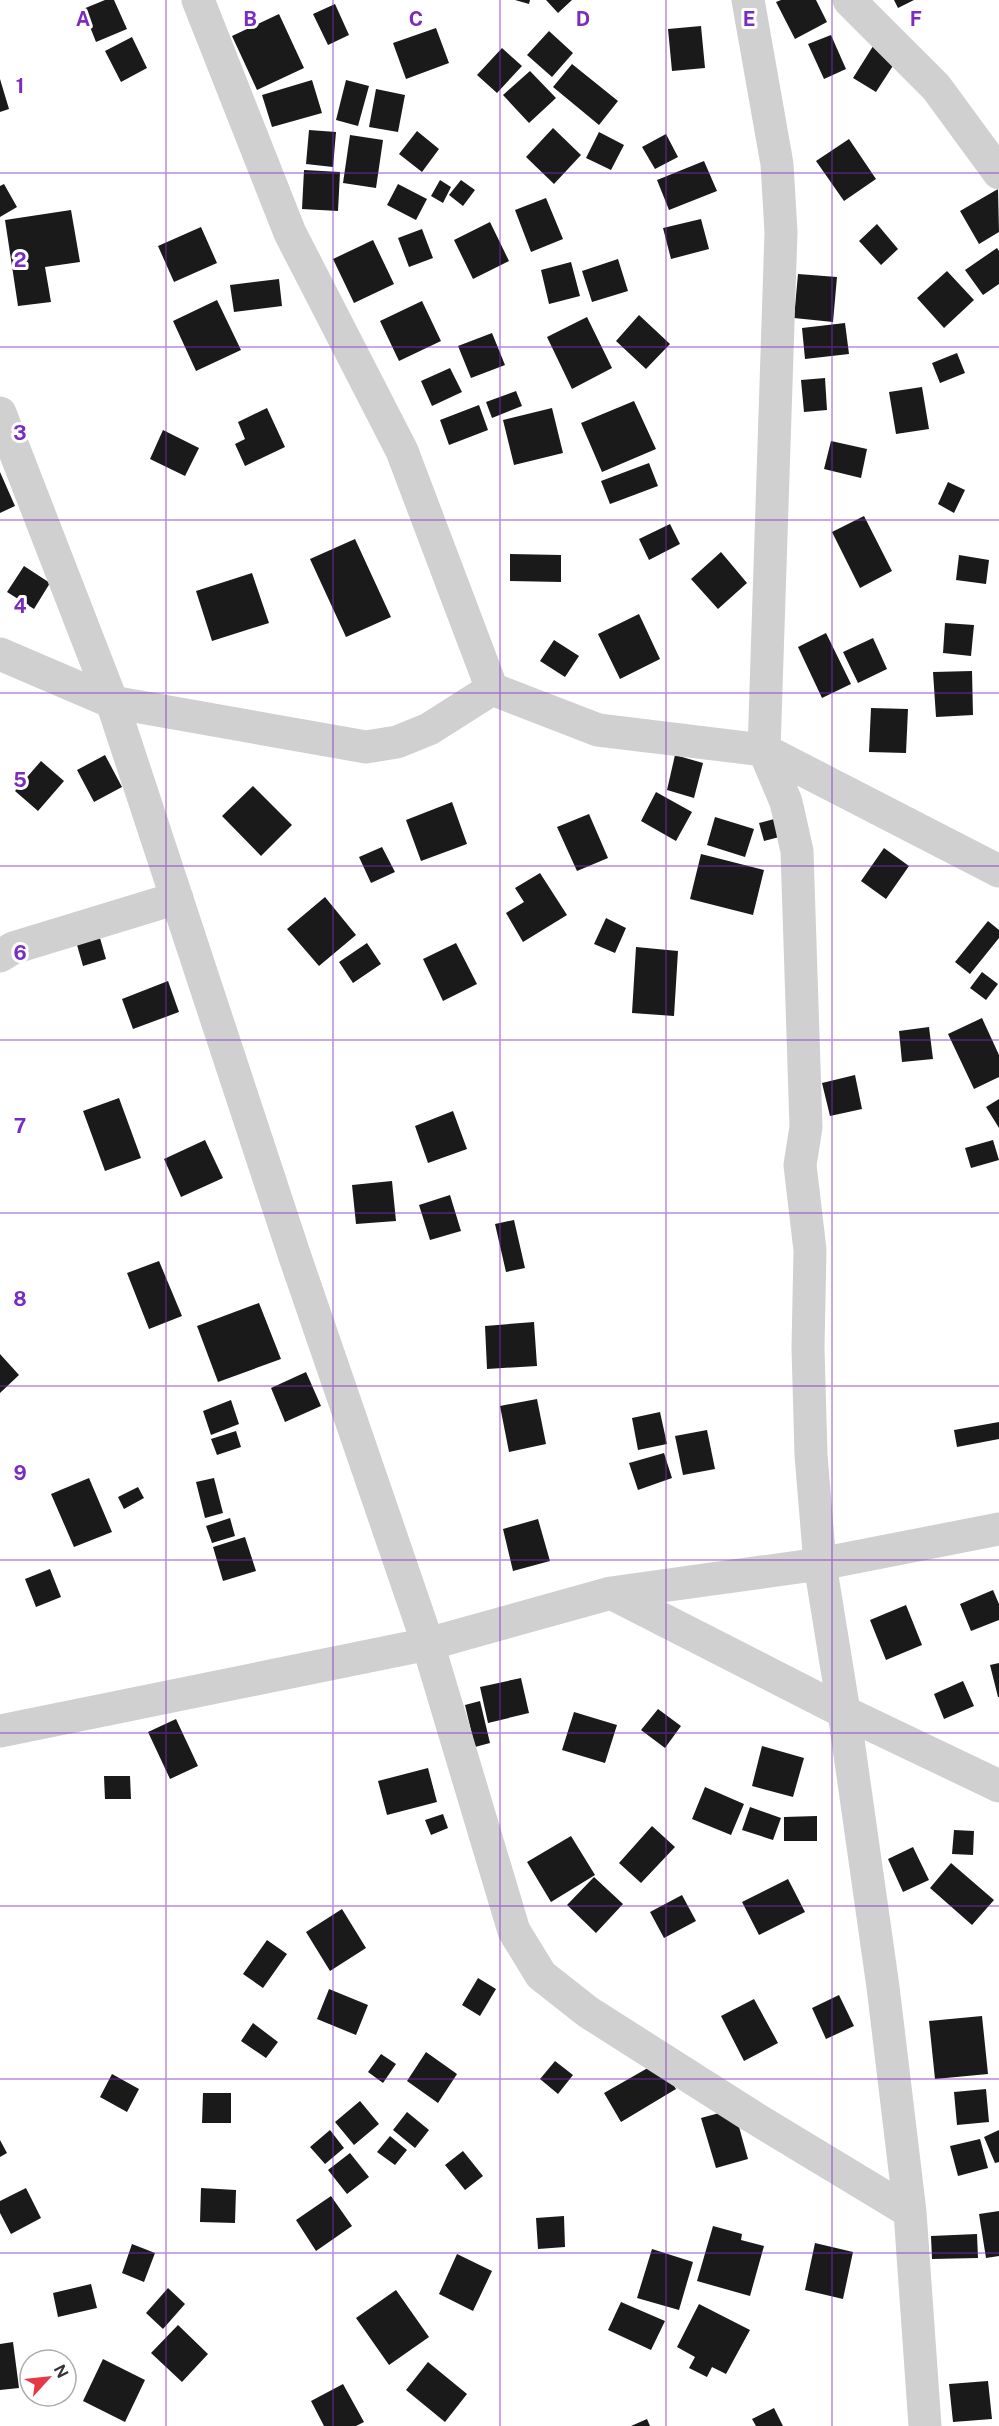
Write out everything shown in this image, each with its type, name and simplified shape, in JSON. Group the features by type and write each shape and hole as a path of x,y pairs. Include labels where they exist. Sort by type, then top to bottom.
{"street":[{"path":"198,0 290,233 402,451 492,689 598,730 764,750 999,871"},
{"path":"748,0 777,164 781,232 764,750 786,802 797,851 806,1127 800,1165 810,1250 808,1360 811,1455 820,1564 844,1712 883,1987 910,2212 925,2426"},
{"path":"849,0 936,87 999,173"},
{"path":"0,413 112,702 294,1254 428,1644 514,1931 541,1975 588,2012 753,2117 910,2212"},
{"path":"0,654 112,702 366,747 397,742 429,729 492,689"},
{"path":"0,956 13,948 177,898"},
{"path":"0,1731 428,1644 611,1593 820,1564 999,1529"},
{"path":"611,1593 844,1712 999,1786"}],"building":[{"path":"105,0 114,0 127,29 96,42 83,9"},
{"path":"515,0 530,0 529,4"},
{"path":"546,0 572,0 558,13"},
{"path":"816,0 827,22 795,39 776,2"},
{"path":"894,0 914,0 898,8"},
{"path":"335,4 349,35 328,45 313,14"},
{"path":"279,14 304,68 257,90 232,36"},
{"path":"701,26 705,68 672,71 668,29"},
{"path":"436,28 449,63 406,79 393,43"},
{"path":"549,31 573,53 552,77 527,55"},
{"path":"831,35 846,69 824,79 808,44"},
{"path":"132,37 147,68 121,82 105,51"},
{"path":"875,43 898,58 876,92 853,78"},
{"path":"502,48 522,66 497,93 477,75"},
{"path":"572,64 618,101 599,125 553,87"},
{"path":"530,71 556,98 529,123 503,95"},
{"path":"0,79 9,109 0,112"},
{"path":"312,80 322,113 272,127 262,95"},
{"path":"346,80 369,86 358,126 336,120"},
{"path":"376,89 405,95 398,132 369,127"},
{"path":"553,128 581,155 554,184 526,157"},
{"path":"309,130 336,132 333,167 306,164"},
{"path":"417,131 439,149 422,172 399,154"},
{"path":"599,132 624,145 611,170 586,158"},
{"path":"666,134 678,157 655,169 642,147"},
{"path":"350,135 383,140 376,188 343,183"},
{"path":"849,139 876,179 844,201 816,161"},
{"path":"704,161 717,191 669,210 657,180"},
{"path":"304,170 340,172 338,211 302,209"},
{"path":"440,180 451,187 443,203 431,196"},
{"path":"461,180 475,190 463,206 449,195"},
{"path":"4,184 17,207 0,217 0,186"},
{"path":"398,184 427,199 416,220 387,205"},
{"path":"998,189 999,232 979,244 960,211"},
{"path":"546,198 563,239 531,252 515,210"},
{"path":"71,210 80,262 45,267 51,302 18,306 5,220"},
{"path":"701,219 709,249 671,259 663,228"},
{"path":"490,222 509,261 473,279 454,240"},
{"path":"877,224 898,249 881,265 859,241"},
{"path":"201,227 217,263 174,282 158,246"},
{"path":"422,229 433,258 409,267 398,238"},
{"path":"373,240 394,284 354,303 333,259"},
{"path":"997,248 999,251 999,284 983,295 965,270"},
{"path":"618,259 628,291 592,302 582,271"},
{"path":"571,262 580,296 549,304 541,270"},
{"path":"947,271 974,300 944,328 917,298"},
{"path":"798,274 837,277 833,322 794,318"},
{"path":"279,279 282,306 234,312 230,285"},
{"path":"217,300 241,350 196,371 173,321"},
{"path":"422,301 441,341 399,361 380,321"},
{"path":"639,315 670,344 646,369 616,341"},
{"path":"587,317 612,368 572,389 547,337"},
{"path":"845,323 849,354 805,359 802,328"},
{"path":"492,333 505,365 471,378 458,346"},
{"path":"957,353 965,373 940,383 932,363"},
{"path":"450,368 462,392 432,406 421,381"},
{"path":"825,378 827,410 804,412 801,380"},
{"path":"922,387 929,429 896,434 889,392"},
{"path":"516,391 522,406 492,418 486,402"},
{"path":"634,401 656,449 602,472 581,423"},
{"path":"479,405 488,430 449,445 440,420"},
{"path":"267,408 285,447 245,466 235,444 245,439 238,422"},
{"path":"552,408 563,453 514,465 503,420"},
{"path":"163,430 199,448 185,476 150,459"},
{"path":"831,441 867,449 861,478 824,469"},
{"path":"649,463 658,486 610,504 601,481"},
{"path":"0,472 15,506 0,513"},
{"path":"948,482 965,490 954,513 938,504"},
{"path":"864,516 892,571 860,588 832,532"},
{"path":"670,524 680,544 649,560 639,539"},
{"path":"355,539 391,617 346,637 310,559"},
{"path":"721,552 747,583 718,609 691,579"},
{"path":"510,554 561,555 561,582 510,581"},
{"path":"959,555 989,560 986,584 956,580"},
{"path":"24,566 50,583 34,609 7,592"},
{"path":"252,573 269,623 212,641 196,591"},
{"path":"639,614 660,659 620,679 598,634"},
{"path":"945,623 974,625 971,656 943,653"},
{"path":"826,633 851,684 822,698 798,647"},
{"path":"873,638 887,669 858,683 843,652"},
{"path":"554,640 579,656 565,677 540,661"},
{"path":"972,671 973,715 936,717 933,672"},
{"path":"871,708 908,709 906,753 869,752"},
{"path":"105,755 122,787 94,802 77,770"},
{"path":"675,755 703,763 694,798 667,790"},
{"path":"41,761 64,781 38,811 15,791"},
{"path":"253,786 292,825 261,856 222,816"},
{"path":"656,792 692,812 676,841 641,821"},
{"path":"452,802 467,844 421,861 406,820"},
{"path":"589,814 608,858 577,871 557,827"},
{"path":"715,817 754,829 745,857 707,845"},
{"path":"778,818 783,836 764,841 759,823"},
{"path":"382,847 395,872 371,883 359,857"},
{"path":"884,848 909,866 886,899 861,881"},
{"path":"701,854 764,870 753,915 690,899"},
{"path":"540,873 567,915 523,942 506,913 524,902 515,888"},
{"path":"325,897 356,935 319,966 287,929"},
{"path":"606,918 626,928 615,953 594,944"},
{"path":"988,921 999,930 999,938 970,974 955,962"},
{"path":"100,938 106,959 83,966 77,945"},
{"path":"367,943 381,964 353,983 339,962"},
{"path":"456,943 477,984 443,1001 423,959"},
{"path":"636,947 678,951 674,1016 632,1013"},
{"path":"982,972 998,984 986,1000 970,988"},
{"path":"168,981 179,1012 133,1029 122,999"},
{"path":"982,1018 999,1055 999,1077 974,1089 948,1034"},
{"path":"929,1027 933,1059 902,1062 899,1031"},
{"path":"855,1075 862,1109 830,1116 822,1083"},
{"path":"119,1098 141,1158 105,1171 83,1111"},
{"path":"999,1099 999,1128 986,1107"},
{"path":"453,1111 467,1149 428,1163 415,1126"},
{"path":"205,1140 223,1178 181,1197 164,1159"},
{"path":"993,1140 999,1160 971,1168 965,1148"},
{"path":"392,1181 396,1221 356,1224 352,1185"},
{"path":"450,1195 461,1231 430,1240 419,1205"},
{"path":"514,1220 525,1268 506,1272 495,1224"},
{"path":"159,1261 182,1316 149,1329 127,1273"},
{"path":"259,1303 281,1359 218,1382 197,1326"},
{"path":"534,1322 537,1366 487,1369 485,1326"},
{"path":"0,1354 19,1375 0,1393"},
{"path":"306,1372 321,1406 285,1422 271,1388"},
{"path":"537,1399 546,1444 509,1452 500,1406"},
{"path":"231,1400 239,1424 211,1435 203,1411"},
{"path":"660,1412 667,1444 638,1450 632,1418"},
{"path":"999,1422 999,1439 957,1447 954,1430"},
{"path":"707,1430 715,1469 683,1475 675,1436"},
{"path":"236,1431 241,1447 217,1455 211,1439"},
{"path":"664,1453 672,1478 638,1490 629,1463"},
{"path":"89,1478 112,1532 74,1547 51,1494"},
{"path":"214,1478 223,1513 205,1518 196,1482"},
{"path":"138,1487 144,1498 124,1509 118,1497"},
{"path":"230,1518 235,1536 212,1543 206,1526"},
{"path":"538,1519 550,1561 513,1571 503,1529"},
{"path":"245,1537 256,1571 223,1581 213,1547"},
{"path":"50,1569 61,1597 36,1607 25,1579"},
{"path":"993,1590 999,1604 999,1620 971,1631 960,1604"},
{"path":"906,1605 922,1645 886,1660 870,1620"},
{"path":"999,1663 999,1697 998,1697 990,1665"},
{"path":"521,1678 529,1713 488,1723 480,1687"},
{"path":"963,1681 974,1706 944,1719 934,1694"},
{"path":"480,1701 490,1743 475,1747 465,1705"},
{"path":"658,1709 681,1726 665,1748 641,1730"},
{"path":"574,1712 617,1725 605,1763 562,1750"},
{"path":"176,1719 198,1766 170,1779 148,1732"},
{"path":"762,1746 804,1758 793,1797 752,1786"},
{"path":"428,1768 437,1802 387,1815 378,1781"},
{"path":"104,1776 130,1776 131,1799 105,1799"},
{"path":"705,1787 744,1804 731,1835 692,1819"},
{"path":"750,1807 781,1818 773,1840 742,1830"},
{"path":"443,1814 448,1828 431,1835 425,1820"},
{"path":"817,1816 817,1841 784,1841 784,1817"},
{"path":"652,1826 675,1847 641,1883 619,1863"},
{"path":"954,1830 974,1831 973,1855 952,1854"},
{"path":"571,1836 595,1875 551,1902 527,1862"},
{"path":"913,1847 929,1880 903,1892 888,1859"},
{"path":"951,1863 994,1900 972,1925 930,1888"},
{"path":"594,1877 623,1904 596,1933 567,1905"},
{"path":"788,1879 805,1912 759,1935 742,1902"},
{"path":"682,1895 696,1921 664,1938 650,1912"},
{"path":"342,1909 366,1948 330,1971 306,1932"},
{"path":"267,1940 287,1954 263,1988 243,1974"},
{"path":"478,1978 496,1989 480,2016 462,2005"},
{"path":"329,1989 368,2005 356,2035 317,2019"},
{"path":"839,1995 854,2026 826,2039 812,2008"},
{"path":"754,1999 778,2043 744,2061 721,2016"},
{"path":"982,2016 988,2074 935,2079 929,2021"},
{"path":"253,2023 278,2042 266,2058 241,2041"},
{"path":"426,2052 457,2074 438,2103 407,2081"},
{"path":"381,2054 396,2064 383,2083 368,2072"},
{"path":"555,2061 573,2075 558,2094 540,2079"},
{"path":"660,2061 676,2089 621,2122 604,2093"},
{"path":"112,2074 139,2089 127,2112 100,2097"},
{"path":"986,2089 989,2122 957,2125 954,2092"},
{"path":"203,2093 231,2093 231,2123 202,2123"},
{"path":"360,2101 379,2124 354,2145 335,2122"},
{"path":"734,2109 748,2159 716,2168 701,2118"},
{"path":"407,2112 429,2130 415,2148 393,2130"},
{"path":"330,2130 344,2148 325,2164 310,2147"},
{"path":"999,2130 999,2162 995,2163 984,2137"},
{"path":"390,2136 407,2150 395,2165 377,2152"},
{"path":"980,2139 988,2168 958,2176 950,2146"},
{"path":"0,2140 7,2153 0,2157"},
{"path":"463,2151 483,2176 465,2190 445,2165"},
{"path":"350,2153 369,2177 347,2194 328,2170"},
{"path":"26,2188 41,2218 11,2234 0,2213 0,2201"},
{"path":"201,2188 236,2190 235,2223 200,2222"},
{"path":"331,2196 352,2226 316,2251 296,2220"},
{"path":"999,2211 999,2256 986,2258 979,2214"},
{"path":"564,2216 565,2247 538,2249 536,2218"},
{"path":"713,2226 742,2234 741,2240 764,2246 750,2296 697,2281"},
{"path":"977,2234 978,2258 932,2259 931,2236"},
{"path":"815,2243 853,2252 843,2299 805,2290"},
{"path":"132,2244 155,2253 144,2282 122,2273"},
{"path":"652,2249 693,2262 679,2310 637,2298"},
{"path":"457,2254 492,2271 473,2311 439,2294"},
{"path":"91,2284 97,2308 58,2317 53,2293"},
{"path":"168,2288 185,2304 163,2329 146,2313"},
{"path":"396,2290 429,2337 389,2365 356,2318"},
{"path":"621,2302 665,2321 651,2350 608,2330"},
{"path":"699,2304 750,2330 726,2374 712,2367 707,2377 689,2368 695,2357 677,2347"},
{"path":"178,2325 208,2354 182,2382 151,2353"},
{"path":"13,2342 18,2388 0,2390 0,2344"},
{"path":"103,2359 145,2380 125,2422 83,2401"},
{"path":"428,2362 467,2394 445,2422 406,2390"},
{"path":"988,2381 992,2419 953,2422 949,2384"},
{"path":"343,2384 364,2422 356,2426 324,2426 311,2401"},
{"path":"774,2408 783,2426 756,2426 752,2419"},
{"path":"647,2419 650,2426 631,2426"}]}
